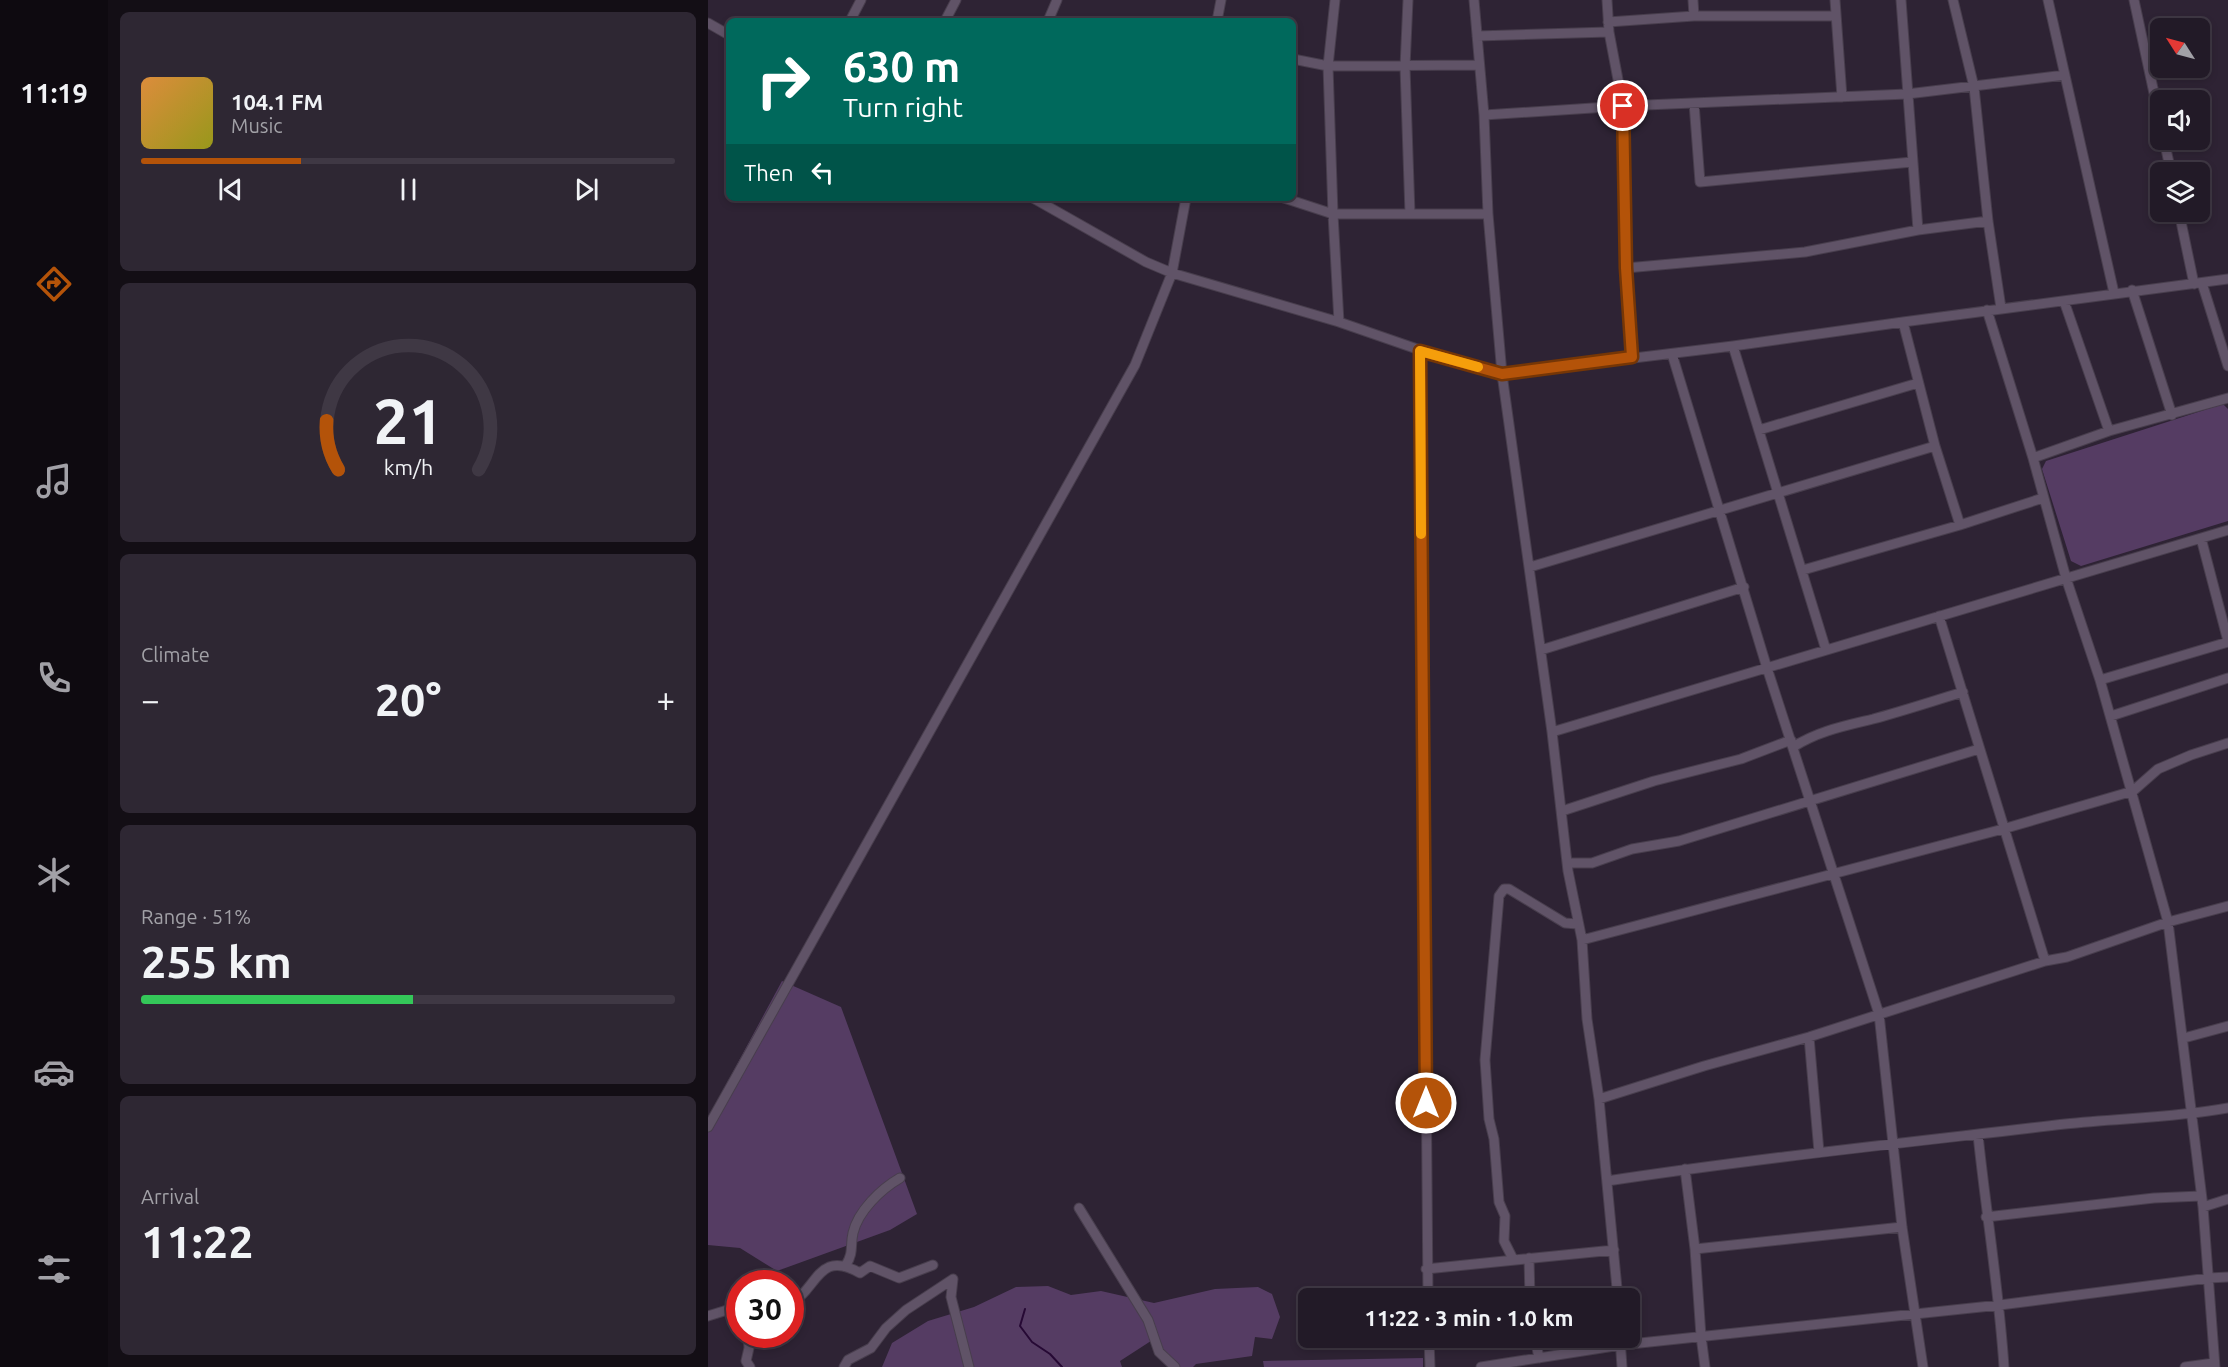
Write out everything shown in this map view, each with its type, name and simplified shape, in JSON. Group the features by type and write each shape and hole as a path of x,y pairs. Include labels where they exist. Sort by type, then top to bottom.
{"street":[{"path":"852,18 861,0"},
{"path":"947,18 956,0"},
{"path":"1049,18 1058,0"},
{"path":"1218,18 1221,0"},
{"path":"1335,0 1328,66 1339,322"},
{"path":"1408,0 1405,67 1410,214"},
{"path":"1474,0 1484,115 1488,214 1502,374 1552,732 1567,863 1577,924 1582,940 1587,1019 1599,1099 1617,1288"},
{"path":"1607,0 1608,27 1623,106 1626,268 1632,357"},
{"path":"1693,0 1694,16"},
{"path":"1835,0 1842,97"},
{"path":"1900,0 1918,230"},
{"path":"1953,0 1974,87 1988,221 2001,308"},
{"path":"2048,0 2114,293"},
{"path":"2134,0 2153,90"},
{"path":"1477,36 1608,27 1694,16 1836,16"},
{"path":"708,23 726,33"},
{"path":"1296,60 1328,66 1405,67 1478,64"},
{"path":"1484,115 1623,106 1907,94 2065,75"},
{"path":"1694,103 1700,182 1912,162"},
{"path":"1038,201 1172,273 1339,322 1420,351 1502,374 1672,354 2132,290 2228,279"},
{"path":"708,1127 1135,365 1172,273 1185,201"},
{"path":"1293,201 1333,214 1488,214"},
{"path":"1626,268 1805,252 1918,230 1988,221"},
{"path":"2182,222 2198,283 2228,366"},
{"path":"2132,290 2172,415"},
{"path":"2064,301 2109,431"},
{"path":"1986,310 2066,578 2111,716 2168,922 2203,1207 2215,1365 2185,1367"},
{"path":"1903,321 1935,446 1960,525"},
{"path":"1733,346 1826,650"},
{"path":"1420,351 1427,1288"},
{"path":"1672,354 1767,668 1879,1014 1902,1227 1923,1367"},
{"path":"1759,430 1918,383"},
{"path":"2032,458 2109,431 2228,398"},
{"path":"1530,567 1935,446"},
{"path":"1803,570 1960,525 2043,498"},
{"path":"1552,732 2228,530"},
{"path":"2100,680 2228,641 2202,538"},
{"path":"1541,650 1744,587"},
{"path":"1939,616 2045,961"},
{"path":"2111,716 2228,678"},
{"path":"1562,811 1654,781 1741,759 1837,727 1873,719 1963,692"},
{"path":"1582,940 2003,829 2133,792 2158,769 2228,743"},
{"path":"1567,863 1592,863 1632,849 1679,841 1979,749"},
{"path":"1513,1259 1504,1241 1505,1216 1499,1202 1494,1139 1489,1119 1485,1060 1499,896 1504,889 1509,889 1565,924 1577,924"},
{"path":"1599,1099 1704,1066 1809,1037 2045,961 2067,957 2168,922 2228,906"},
{"path":"2184,1038 2228,1026"},
{"path":"1809,1037 1819,1152"},
{"path":"1607,1180 1819,1152 2104,1120 2193,1114 2228,1108"},
{"path":"1978,1135 1986,1217 2000,1305 2004,1367"},
{"path":"1685,1169 1695,1249 1705,1367"},
{"path":"846,1265 852,1254 853,1233 859,1219 886,1186 900,1178"},
{"path":"1986,1217 2154,1198 2201,1196"},
{"path":"2203,1207 2228,1199"},
{"path":"1079,1208 1148,1320 1159,1352 1175,1367"},
{"path":"1695,1249 1902,1227"},
{"path":"1426,1269 1614,1250"},
{"path":"1529,1258 1530,1288"},
{"path":"804,1294 815,1278 829,1266 846,1265 860,1273 870,1266 898,1278 933,1265"},
{"path":"1640,1340 1701,1336 2000,1305 2228,1277"},
{"path":"844,1367 848,1360 871,1348 886,1328 906,1310 953,1279 951,1297 969,1367"},
{"path":"708,1316 726,1310"},
{"path":"749,1348 746,1360 750,1367"},
{"path":"1429,1348 1430,1367"},
{"path":"1537,1348 1539,1358"},
{"path":"1481,1367 1587,1348"},
{"path":"1621,1348 1622,1367"}],"shaded area":[{"path":"2223,404 2228,409 2228,521 2081,566 2071,561 2042,469 2046,461"},
{"path":"782,981 841,1007 917,1214 890,1230 780,1270 775,1270 740,1248 708,1245 708,1118"},
{"path":"1048,1286 1071,1295 1101,1291 1154,1303 1215,1289 1258,1287 1272,1294 1280,1317 1272,1339 1255,1337 1252,1356 1196,1364 1193,1367 1170,1367 1154,1339 1120,1361 1122,1367 882,1367 892,1343 928,1321 974,1307 1016,1287"},
{"path":"1423,1358 1423,1367 1264,1367 1263,1361"}],"waterway":[{"path":"1025,1309 1020,1326 1032,1342 1050,1354 1062,1367"}],"slow traffic":[{"path":"1421,534 1420,351 1478,367"}],"route":[{"path":"1426,1103 1420,351 1502,374 1632,357 1626,268 1623,106"}]}
